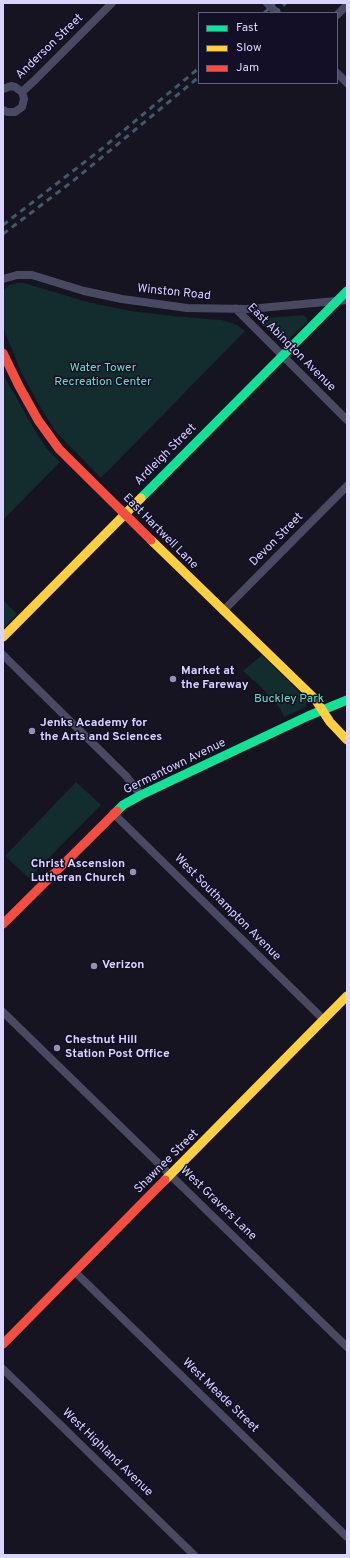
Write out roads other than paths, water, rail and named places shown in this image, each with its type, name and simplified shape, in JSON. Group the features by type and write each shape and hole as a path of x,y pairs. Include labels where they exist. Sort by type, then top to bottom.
{"street":[{"name":"Anderson Street","path":"22,92 112,3"},
{"path":"266,3 276,12"},
{"path":"338,14 347,5"},
{"path":"338,74 347,83"},
{"name":"Anderson Street","path":"3,89 11,86 19,89 22,92 24,99 22,107 19,110 11,113 3,110"},
{"name":"Winston Road","path":"3,279 10,276 25,274 84,291 136,302 187,308 236,309 347,300"},
{"name":"Ardleigh Street","path":"3,637 347,291"},
{"name":"East Abington Avenue","path":"236,309 347,420"},
{"name":"East Hartwell Lane","path":"3,353 27,401 52,441 223,611 315,699 330,722 347,740"},
{"name":"Devon Street","path":"223,611 347,486"},
{"path":"3,655 126,776 141,795"},
{"name":"Germantown Avenue","path":"3,924 113,813 123,805 141,795 347,700"},
{"name":"West Southampton Avenue","path":"113,813 324,1020"},
{"name":"Shawnee Street","path":"3,1344 347,996"},
{"name":"West Gravers Lane","path":"3,1012 347,1347"},
{"name":"West Meade Street","path":"75,1272 347,1537"},
{"name":"West Highland Avenue","path":"3,1369 194,1555"}],"railway":[{"path":"265,12 275,3"},
{"path":"276,12 286,3"},
{"path":"3,225 99,151 198,69"},
{"path":"3,234 73,181 198,78"}],"place":[{"name":"Market at the Fareway","path":"173,679"},
{"name":"Jenks Academy for the Arts and Sciences","path":"32,731"},
{"name":"Christ Ascension Lutheran Church","path":"133,872"},
{"name":"Verizon","path":"94,966"},
{"name":"Chestnut Hill Station Post Office","path":"57,1048"}],"park label":[{"name":"Water Tower Recreation Center","path":"103,376"},
{"name":"Buckley Park","path":"289,700"}]}
